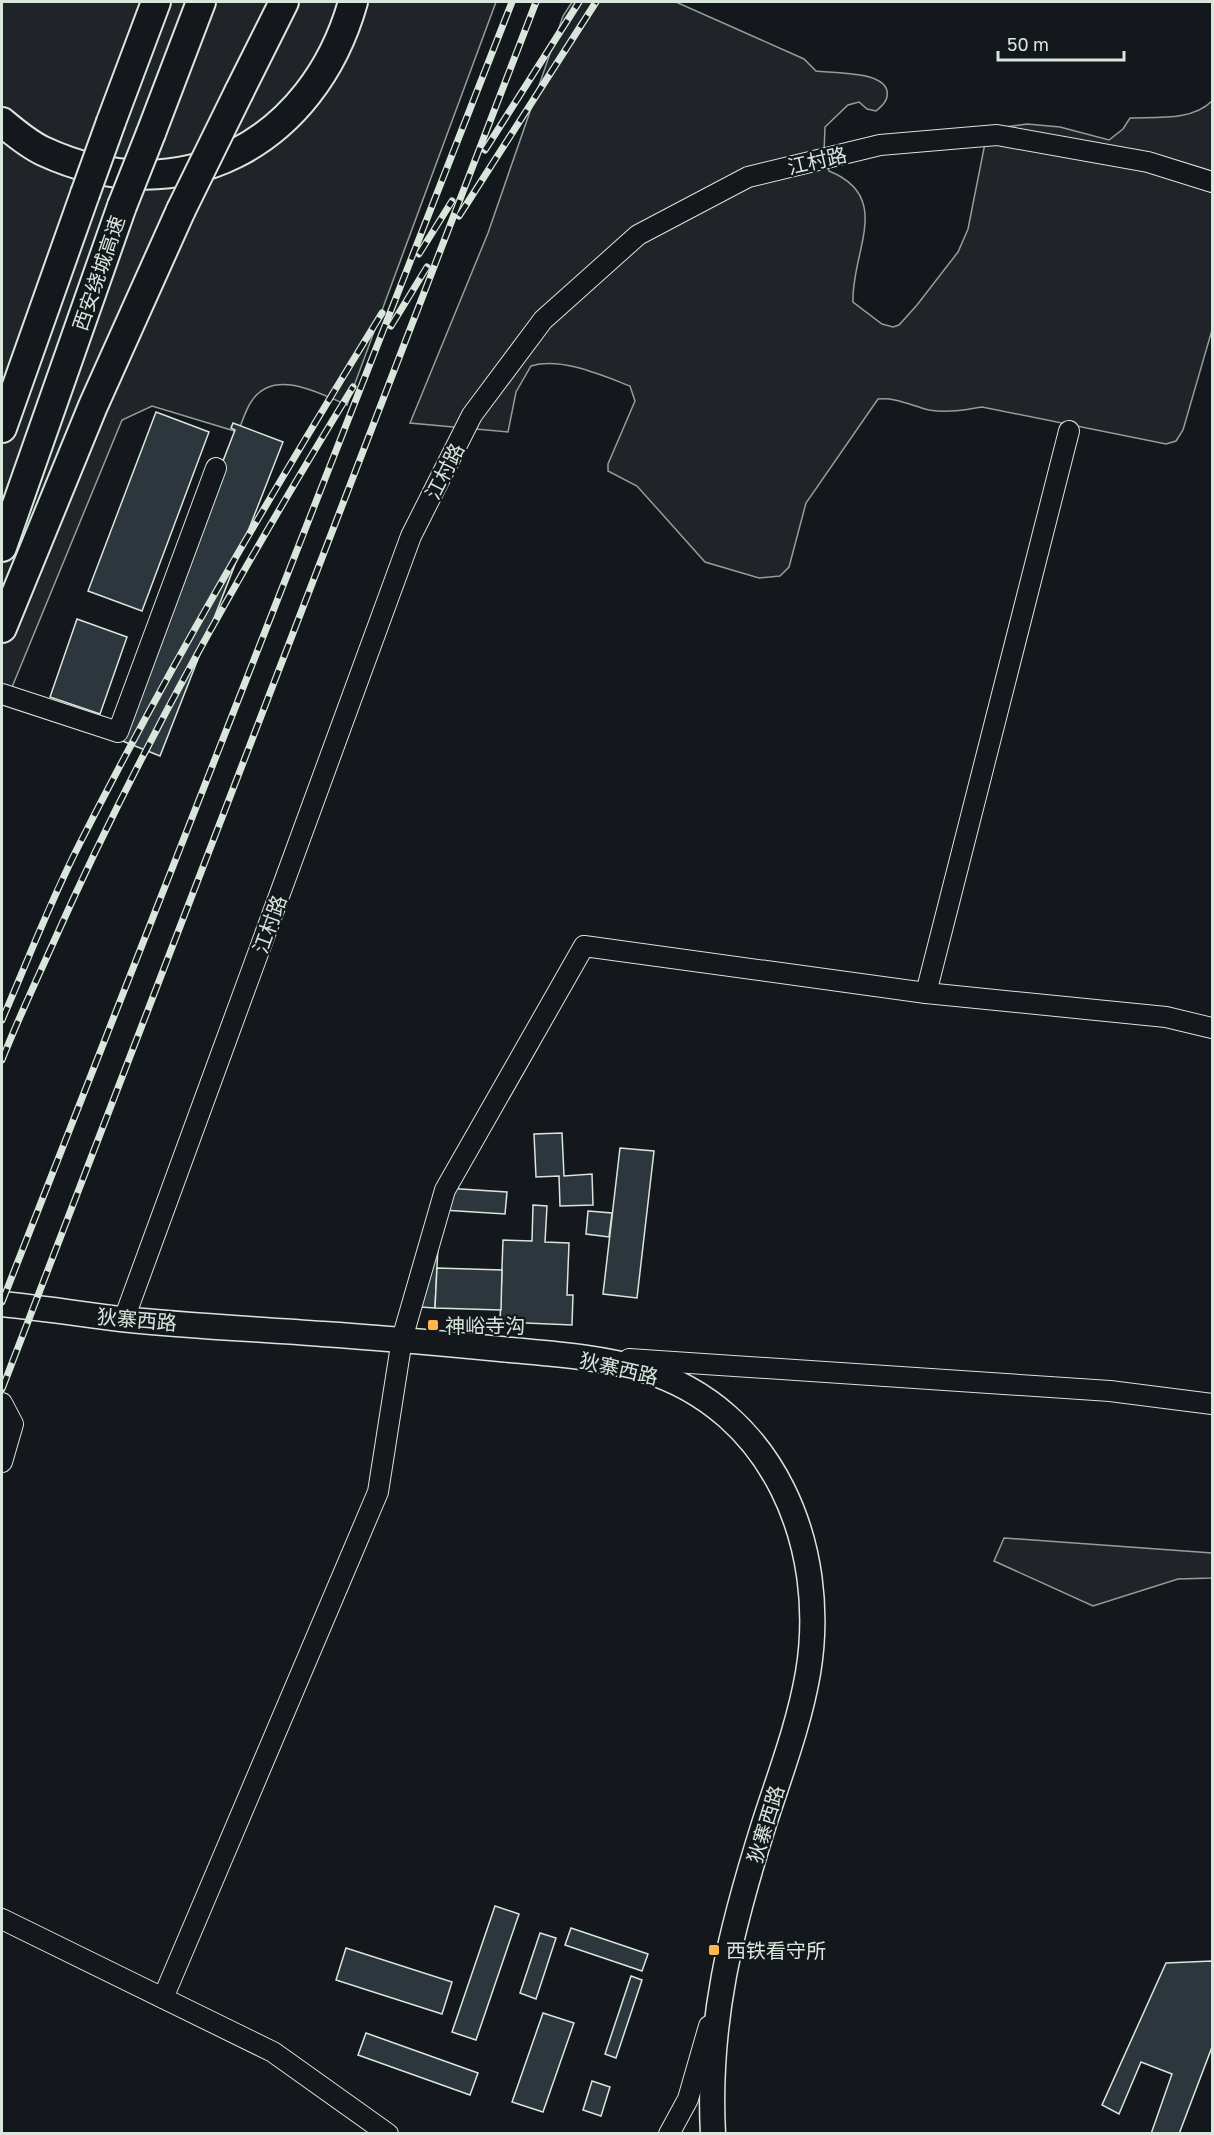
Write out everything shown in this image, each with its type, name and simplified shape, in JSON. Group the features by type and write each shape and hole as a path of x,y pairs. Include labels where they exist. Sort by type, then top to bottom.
{"highway":[{"name":"西安绕城高速","path":"2,428 156,2"},
{"name":"西安绕城高速","path":"2,547 122,206 201,2"},
{"path":"2,628 93,406 181,210 284,2"},
{"path":"2,122 41,150 72,162 122,175 161,174 211,164 261,138 305,99 323,75 336,51 353,2"}],"main road":[{"name":"狄寨西路","path":"2,1304 124,1319 402,1339 557,1354 645,1371 682,1386 705,1401 740,1431 772,1469 784,1491 802,1534 812,1595 808,1670 794,1732 764,1824 720,1986 713,2049 713,2133"}],"street":[{"name":"江村路","path":"124,1319 411,536 472,415 543,320 638,235 748,177 880,145 997,135 1148,162 1212,182"},
{"path":"926,993 1069,430"},
{"path":"2,694 118,732 216,468"},
{"path":"163,1998 378,1492 402,1339 445,1190 584,946 926,993 1166,1017 1212,1028"},
{"path":"557,1354 875,1378 1110,1391 1212,1404"},
{"path":"2,1403 13,1424 2,1462"},
{"path":"2,1919 273,2052 388,2133"},
{"path":"669,2133 688,2099 720,1986"}],"shaded area":[{"path":"2,2 496,2 347,405 310,390 284,384 271,386 260,392 251,402 238,432 152,406 122,420 10,692 2,688"},
{"path":"572,2 676,2 804,59 816,71 867,76 883,84 887,97 876,111 867,109 859,102 848,105 825,127 824,153 829,171 849,182 860,195 865,211 865,228 854,283 853,302 882,324 893,327 899,325 917,305 958,252 968,229 985,143 997,128 1027,124 1060,127 1109,140 1123,129 1130,118 1184,115 1195,112 1212,101 1212,330 1183,430 1176,441 1166,444 982,407 936,411 898,401 878,399 806,503 789,567 780,576 759,578 705,562 637,486 608,471 608,464 635,401 630,386 568,365 531,366 516,392 508,432 410,423 488,233 563,16"},
{"path":"1004,1538 1212,1553 1212,1578 1178,1579 1093,1606 994,1561"}],"building":[{"path":"156,412 209,432 142,611 88,591"},
{"path":"233,423 283,442 160,756 115,738 235,430 231,428"},
{"path":"77,619 127,637 100,714 50,697"},
{"path":"562,1133 564,1176 592,1174 593,1205 560,1206 559,1176 536,1177 534,1134"},
{"path":"620,1148 654,1151 637,1298 603,1294"},
{"path":"445,1188 507,1192 505,1214 443,1210"},
{"path":"533,1205 547,1206 545,1242 569,1243 567,1295 573,1295 572,1325 500,1322 503,1240 532,1241"},
{"path":"588,1211 612,1213 609,1237 586,1234"},
{"path":"438,1246 435,1308 420,1307"},
{"path":"437,1268 502,1270 501,1310 435,1308"},
{"path":"495,1906 519,1914 476,2040 452,2032"},
{"path":"571,1928 648,1954 642,1971 565,1945"},
{"path":"540,1933 556,1938 536,1999 520,1993"},
{"path":"346,1948 452,1982 442,2014 336,1980"},
{"path":"1212,1961 1212,2047 1179,2134 1151,2134 1172,2074 1141,2062 1119,2114 1102,2105 1166,1963"},
{"path":"631,1976 642,1980 616,2058 605,2054"},
{"path":"543,2013 574,2023 543,2112 512,2102"},
{"path":"366,2033 478,2073 470,2095 358,2055"},
{"path":"592,2081 610,2087 601,2116 583,2110"}],"railway":[{"path":"2,1302 512,2"},
{"path":"2,1389 536,2"},
{"path":"485,150 579,2"},
{"path":"459,216 596,2"},
{"path":"419,254 452,201"},
{"path":"391,326 427,267"},
{"path":"2,1020 68,867 150,710 263,510 382,313"},
{"path":"2,1060 88,868 158,727 272,521 353,387"}],"place":[{"name":"神峪寺沟","path":"433,1325"},
{"name":"西铁看守所","path":"714,1950"}]}
